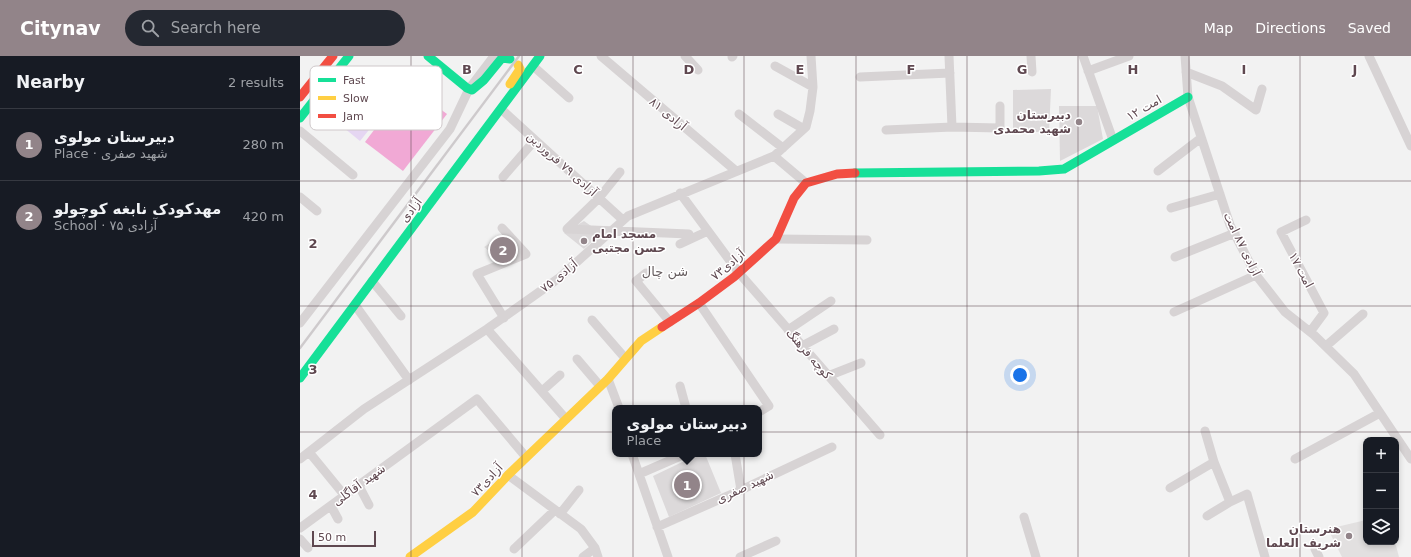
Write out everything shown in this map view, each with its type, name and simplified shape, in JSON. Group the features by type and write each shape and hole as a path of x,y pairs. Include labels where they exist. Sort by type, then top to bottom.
{"street":[{"path":"325,66 333,56"},
{"path":"341,66 349,56"},
{"path":"428,56 442,66"},
{"path":"300,323 450,129 494,56"},
{"name":"آزادی","path":"300,378 540,56"},
{"name":"آزادی ۸۱","path":"601,56 736,171"},
{"path":"685,56 698,70"},
{"name":"آزادی ۷۵","path":"300,459 364,409 488,329 559,278 628,216 680,193 774,156 806,127 813,87 811,56"},
{"path":"949,56 952,126"},
{"path":"1031,56 1032,72"},
{"path":"774,156 806,183 837,174 1064,169 1113,140 1083,56"},
{"path":"1088,71 1129,56"},
{"name":"آزادی ۸۷ امت","path":"1185,56 1188,97 1201,138 1230,225 1256,275 1285,312 1326,346 1354,374 1411,460"},
{"path":"1369,56 1411,146"},
{"path":"473,89 502,58 510,59"},
{"path":"501,109 496,106 497,101 520,69 518,65"},
{"path":"442,66 473,89"},
{"path":"533,66 569,98"},
{"path":"775,66 813,87"},
{"path":"1186,72 1222,86 1256,110 1262,88"},
{"path":"860,76 950,73"},
{"path":"300,97 310,85"},
{"name":"امت ۱۲","path":"1113,140 1188,97"},
{"path":"300,118 310,105"},
{"path":"886,130 952,126 1000,128 1000,106"},
{"name":"آزادی ۷۹ فروردین","path":"501,109 623,220"},
{"path":"739,114 783,148"},
{"path":"778,114 804,129"},
{"path":"300,131 353,176"},
{"path":"1158,171 1201,138"},
{"path":"504,177 535,140"},
{"path":"620,172 599,198 567,229 689,234"},
{"name":"آزادی۷۳","path":"410,557 473,512 526,457 608,379 641,341 699,303 739,273 776,240 794,198 806,183"},
{"name":"کوچه فرهنگ","path":"680,193 739,273 880,435"},
{"path":"1171,208 1220,194"},
{"path":"300,197 316,211"},
{"name":"امت ۱۷","path":"1306,220 1281,232 1324,313 1310,332"},
{"path":"502,228 526,254 477,274 504,318"},
{"path":"680,244 708,231"},
{"path":"1175,257 1235,234"},
{"path":"776,240 867,240"},
{"path":"646,274 636,281 670,322"},
{"path":"1174,312 1256,275"},
{"path":"372,281 401,316"},
{"path":"788,330 831,301"},
{"path":"699,303 769,406 762,410"},
{"path":"355,305 409,380"},
{"path":"1326,346 1363,314"},
{"path":"592,320 625,358"},
{"path":"488,329 566,419"},
{"path":"802,346 834,329"},
{"path":"577,359 600,386"},
{"path":"828,376 861,363"},
{"path":"542,391 560,375"},
{"path":"608,379 618,405"},
{"path":"680,386 685,405"},
{"name":"شهید آقاگلی","path":"300,528 478,399 526,457"},
{"path":"1295,459 1380,413"},
{"path":"1205,431 1214,462 1230,502"},
{"name":"شهید صفری","path":"657,527 741,490 832,447"},
{"path":"310,452 345,496"},
{"path":"633,457 668,557"},
{"path":"639,474 678,457"},
{"path":"736,457 741,490"},
{"path":"1170,488 1214,462"},
{"path":"508,475 581,529 595,548 598,557"},
{"path":"359,486 369,505"},
{"path":"514,549 558,512 579,490"},
{"path":"1207,516 1247,494 1264,557"},
{"path":"331,506 338,520"},
{"path":"1024,517 1036,557"},
{"path":"300,539 308,548"},
{"path":"740,557 776,541"},
{"path":"583,557 595,548"}],"shaded area":[{"path":"442,110 447,114 442,120"},
{"path":"347,130 369,130 360,141"},
{"path":"374,130 435,130 403,171 365,142"},
{"path":"501,236 522,252 502,261 484,247"},
{"name":"هنرستان شریف العلما","path":"1363,521 1363,545 1396,545 1399,557 1342,557 1328,529"}],"building":[{"path":"1051,89 1049,132 1013,132 1013,90"},
{"name":"دبیرستان شهید محمدی","path":"1059,106 1097,106 1103,139 1060,161"},
{"name":"مسجد امام حسن مجتبی","path":"584,221 601,233 584,249 564,233"},
{"path":"693,457 706,457 721,493 669,517 653,476"}],"railway":[{"path":"300,348 519,56"}],"traffic: fast":[{"path":"341,66 349,56"},
{"path":"428,56 440,66"},
{"path":"300,378 540,56"},
{"path":"442,67 467,88 472,90 484,80 502,58 510,59"},
{"path":"855,173 1039,171 1064,169 1188,97"},
{"path":"300,118 310,105"}],"traffic: slow":[{"path":"510,84 520,69 518,65"},
{"path":"410,557 473,512 508,475 608,379 641,341 662,327"}],"traffic: jam":[{"path":"325,66 333,56"},
{"path":"300,97 310,85"},
{"path":"662,327 699,303 734,277 776,239 794,198 806,183 837,174 855,173"}],"place":[{"name":"دبیرستان شهید محمدی","path":"1079,122"},
{"name":"مسجد امام حسن مجتبی","path":"584,241"},
{"name":"مهدکودک نابغه کوچولو","path":"503,250"},
{"name":"دبیرستان مولوی","path":"687,485"},
{"name":"هنرستان شریف العلما","path":"1349,536"}],"district":[{"name":"شن چال","path":"665,271"}]}
